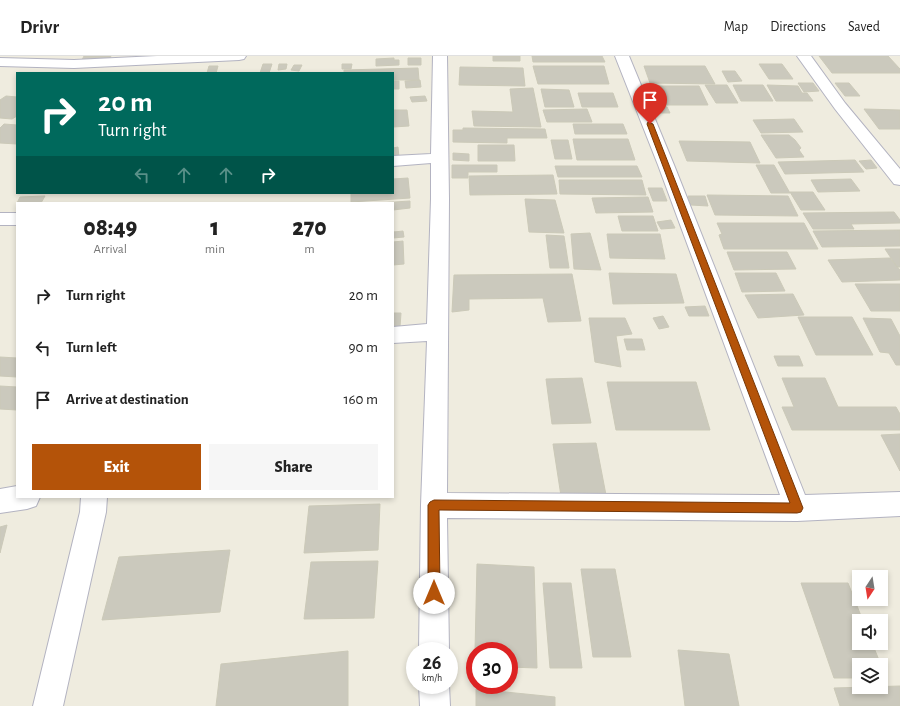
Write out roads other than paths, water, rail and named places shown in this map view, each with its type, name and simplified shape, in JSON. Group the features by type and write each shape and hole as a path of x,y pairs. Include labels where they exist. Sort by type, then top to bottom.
{"street":[{"path":"0,62 74,64 239,56"},
{"path":"434,642 434,505 440,199 440,56"},
{"path":"622,56 666,164 797,508"},
{"path":"804,56 840,106 900,180"},
{"path":"394,161 439,158"},
{"path":"0,219 16,219"},
{"path":"394,335 437,332"},
{"path":"0,501 20,498"},
{"path":"48,706 93,512 94,498"},
{"path":"434,505 797,508 900,504"},
{"path":"434,694 435,706"}]}
